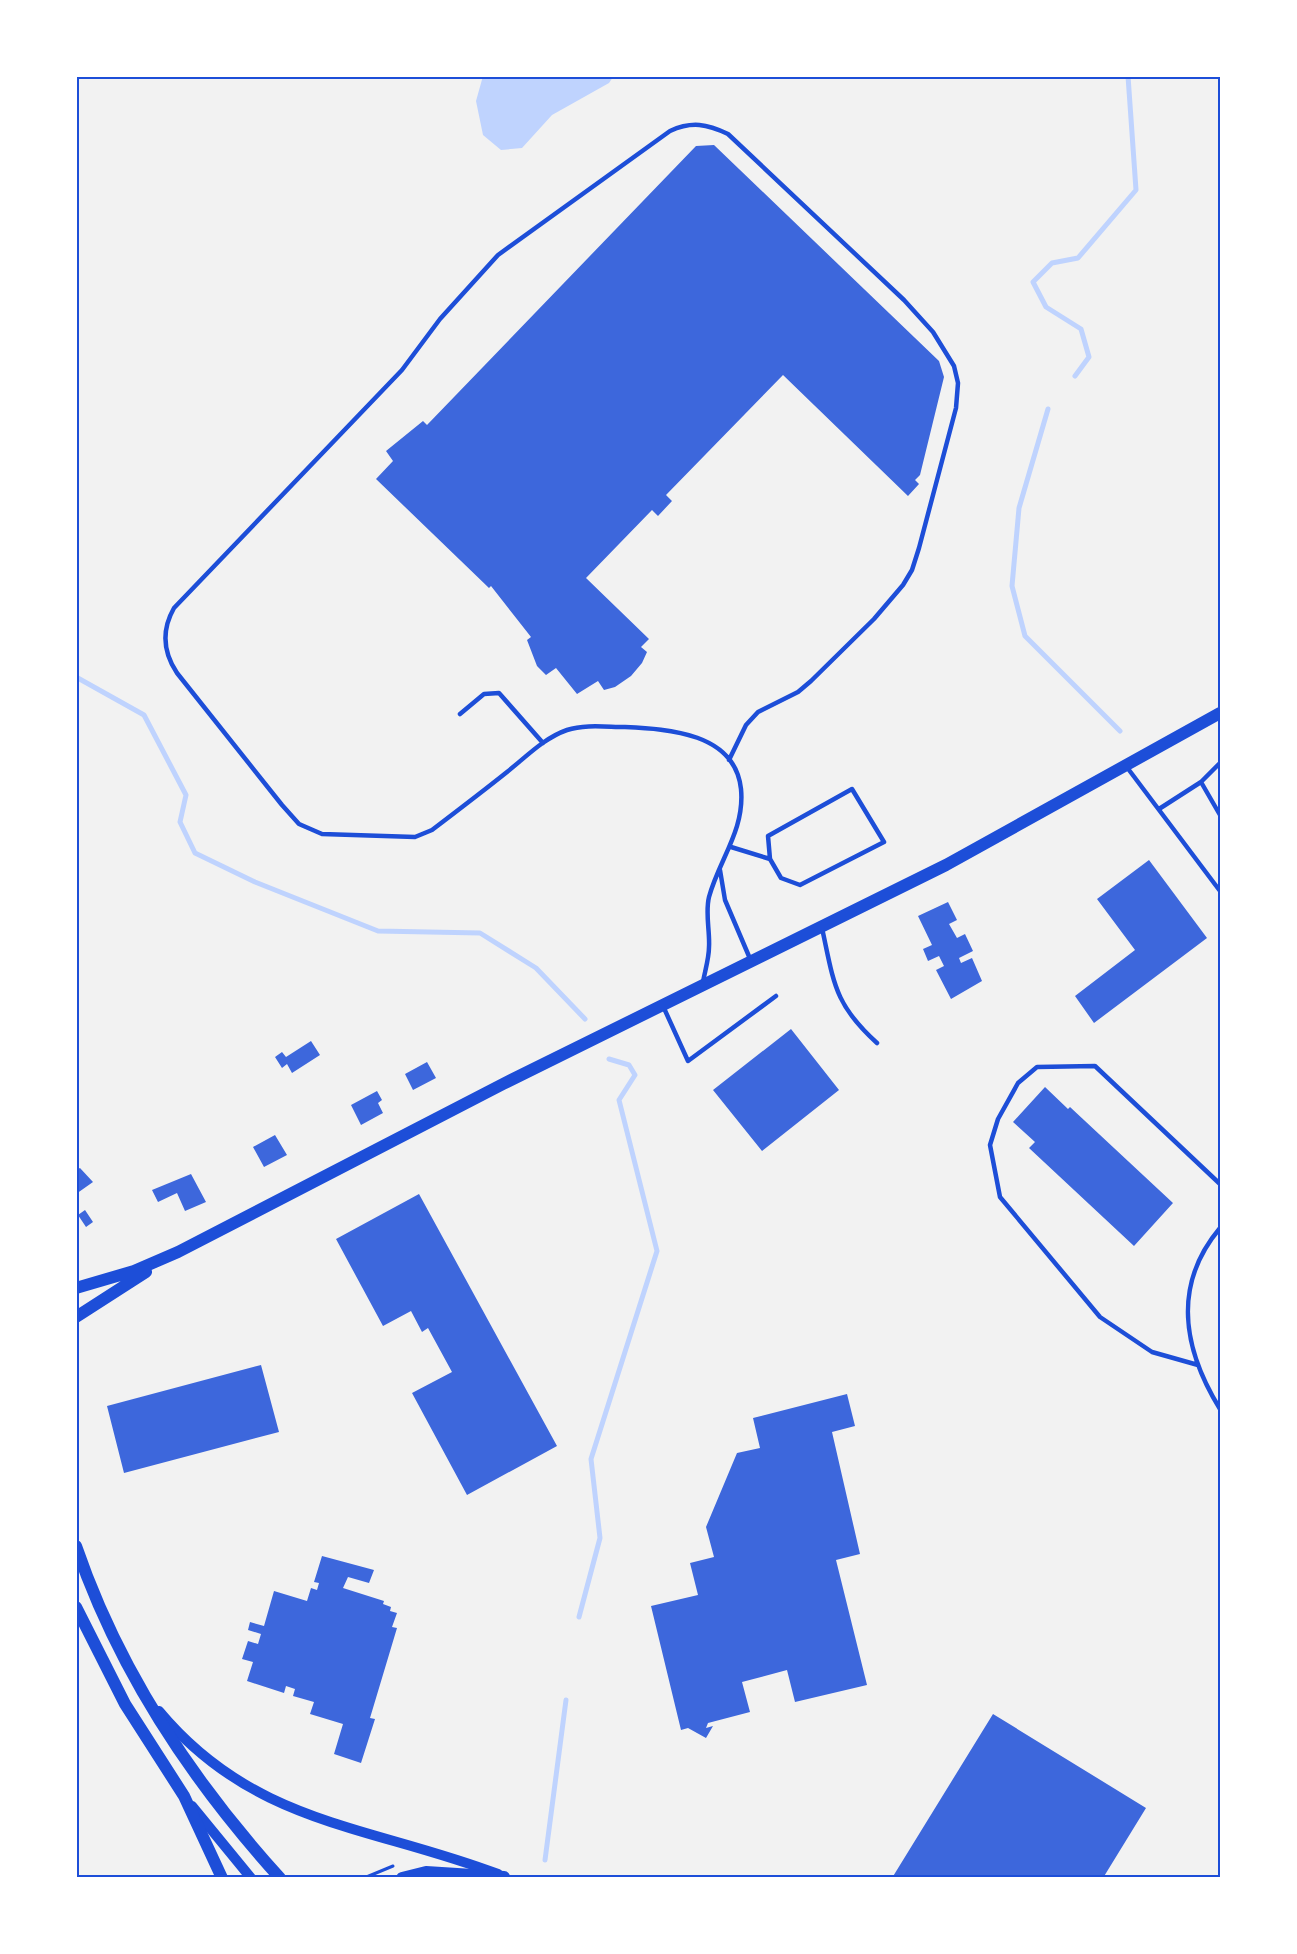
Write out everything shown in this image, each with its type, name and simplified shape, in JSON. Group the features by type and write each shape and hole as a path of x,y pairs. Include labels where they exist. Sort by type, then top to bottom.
{"main road":[{"path":"76,1288 134,1271 178,1252 492,1089 752,963 946,865 1125,765 1219,716"},
{"path":"76,1317 178,1252"},
{"path":"76,1546 100,1609 145,1694 190,1766 240,1832 280,1878"},
{"path":"76,1607 125,1704 184,1796 222,1878"},
{"path":"402,1878 426,1872 505,1877"}],"street":[{"path":"145,1694 200,1753 266,1798 322,1821 505,1877"},
{"path":"184,1796 251,1878"}],"lane":[{"path":"702,987 710,947 708,898 732,847 741,809 741,788 735,769 722,750 699,736 657,729 595,726 567,730 543,743 432,830 415,837 322,834 307,830 282,805 168,659 164,640 167,621 174,608 402,370 440,319 498,255 670,130 684,124 708,124 728,134 904,300 944,346 954,366 958,382 956,408 912,570 874,619 811,681 798,692 758,712 746,725 729,760"},
{"path":"460,714 484,694 499,693 543,743"},
{"path":"1159,809 1201,782 1221,763"},
{"path":"1125,765 1220,890"},
{"path":"1201,782 1221,815"},
{"path":"732,847 770,858 781,878 800,885 884,842 852,789 768,836 770,858"},
{"path":"720,870 725,900 752,963"},
{"path":"822,927 836,992 855,1023 877,1043"},
{"path":"663,1006 688,1061 776,996"},
{"path":"1198,1365 1152,1352 1100,1317 1000,1197 990,1145 998,1119 1018,1083 1037,1067 1095,1066 1221,1184"},
{"path":"1221,1228 1218,1236 1204,1248 1189,1293 1189,1334 1202,1380 1221,1408"}],"water":[{"path":"483,76 613,77 609,83 552,115 522,148 501,150 483,135 476,101"}],"building":[{"path":"714,145 939,361 944,377 920,475 915,480 919,484 908,496 783,375 666,495 672,501 658,516 652,510 586,578 649,639 641,647 647,652 642,663 631,676 615,687 604,690 598,681 577,694 556,668 546,675 537,666 527,640 531,637 491,586 489,588 376,479 393,461 386,451 423,421 427,425 696,146"},
{"path":"1149,860 1207,938 1094,1023 1075,996 1135,950 1097,899"},
{"path":"948,902 957,920 949,924 957,938 965,934 973,951 959,958 961,963 972,958 982,981 951,999 936,970 944,966 939,956 928,961 923,949 932,945 918,916"},
{"path":"791,1029 839,1090 762,1151 713,1090"},
{"path":"311,1041 320,1055 292,1073 287,1064 282,1068 275,1057 282,1052 286,1057"},
{"path":"427,1062 436,1078 413,1090 405,1074"},
{"path":"1045,1087 1068,1109 1070,1107 1173,1203 1134,1246 1029,1148 1035,1142 1013,1122"},
{"path":"377,1091 382,1100 378,1103 383,1113 361,1125 351,1105"},
{"path":"275,1135 287,1155 264,1167 253,1147"},
{"path":"80,1168 93,1182 76,1194 76,1170"},
{"path":"191,1174 206,1202 185,1211 177,1193 158,1202 152,1190"},
{"path":"419,1194 557,1446 467,1495 412,1393 452,1372 428,1328 422,1332 411,1311 383,1326 336,1239"},
{"path":"85,1210 93,1222 86,1227 78,1215"},
{"path":"261,1365 279,1432 124,1473 107,1406"},
{"path":"847,1394 855,1426 832,1432 860,1554 836,1560 867,1685 795,1702 787,1670 742,1682 750,1712 708,1723 706,1728 713,1726 706,1738 688,1728 681,1730 651,1606 698,1595 690,1563 714,1557 706,1527 737,1453 760,1448 753,1418"},
{"path":"322,1556 374,1570 369,1583 348,1577 343,1588 384,1601 383,1604 391,1607 390,1611 397,1613 392,1627 397,1628 370,1718 375,1719 361,1763 334,1754 343,1724 310,1714 314,1702 293,1696 295,1689 286,1686 284,1693 247,1681 253,1662 242,1659 248,1641 258,1644 261,1634 248,1630 250,1622 264,1626 274,1591 307,1601 311,1588 317,1590 319,1583 314,1582"},
{"path":"993,1714 1146,1808 1103,1878 892,1878"}],"waterway":[{"path":"1075,376 1089,357 1081,329 1046,307 1033,282 1052,263 1078,258 1136,190 1128,76"},
{"path":"1048,409 1019,508 1012,586 1025,636 1120,731"},
{"path":"76,677 144,715 186,795 180,822 195,853 255,882 378,931 480,933 536,968 585,1019"},
{"path":"579,1617 600,1538 591,1459 657,1251 619,1100 635,1075 629,1065 609,1059"},
{"path":"545,1860 566,1700"}]}
